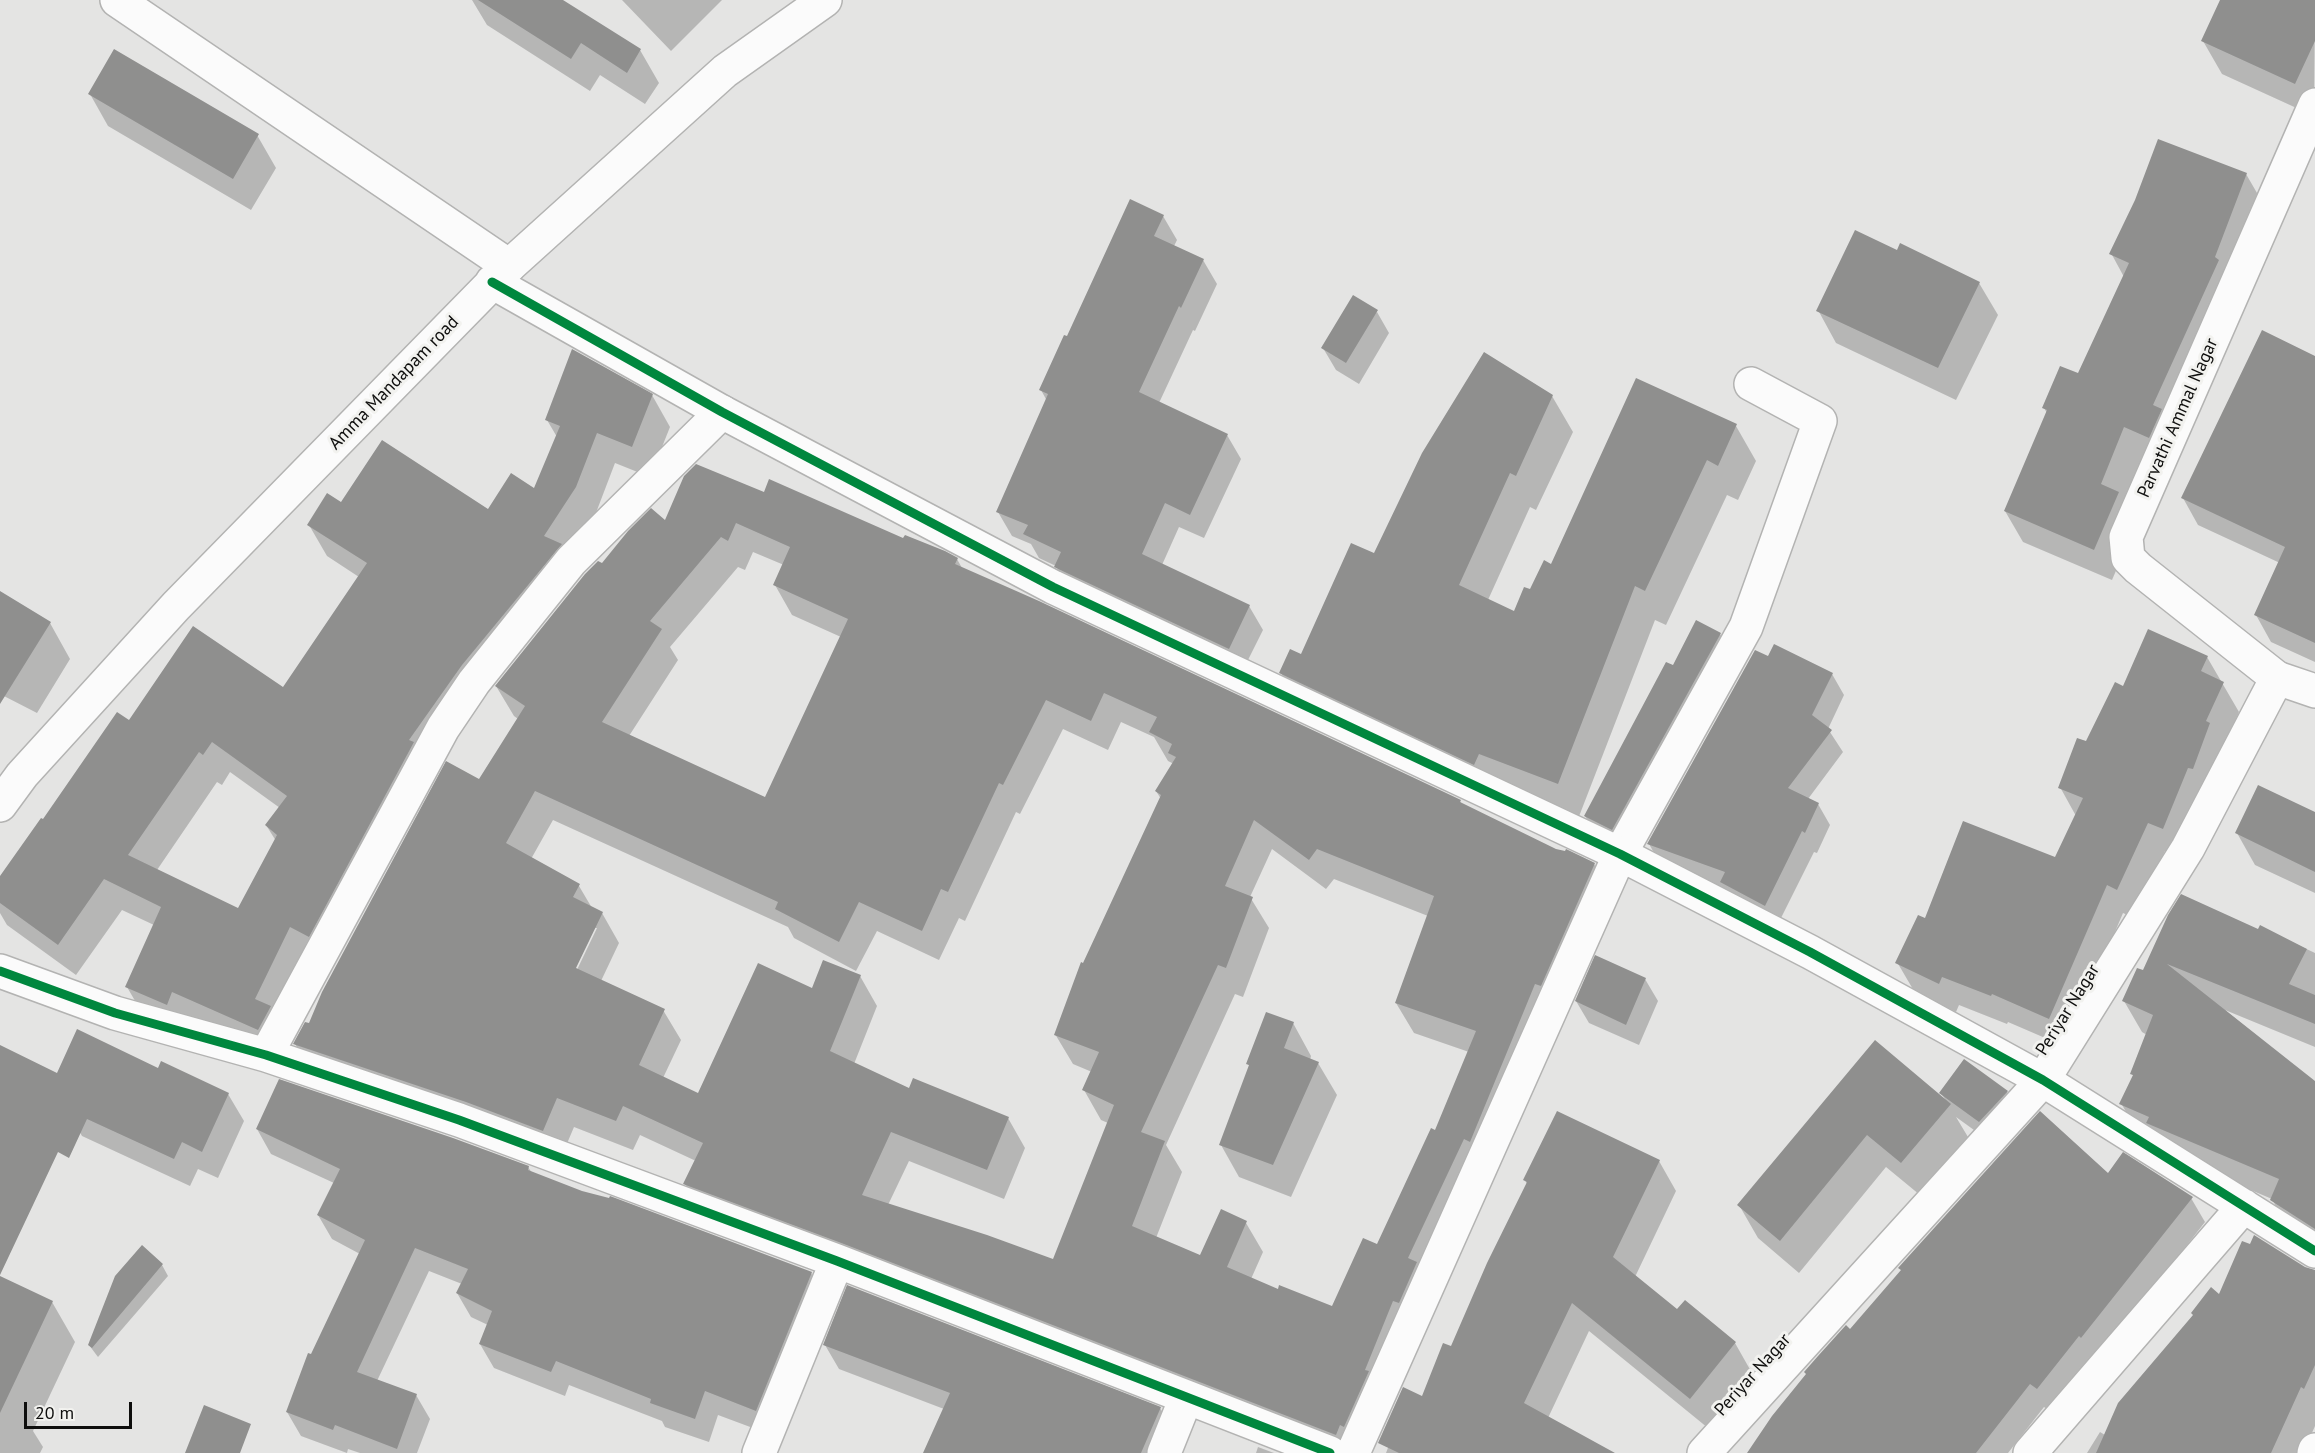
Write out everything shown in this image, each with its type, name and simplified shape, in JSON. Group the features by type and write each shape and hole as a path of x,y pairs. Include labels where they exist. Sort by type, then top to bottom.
{"street":[{"path":"117,0 501,274 722,412 1053,587 1620,854 1820,957 2043,1080 2315,1251"},
{"name":"Amma Mandapam road","path":"0,805 22,776 176,606 501,274 725,71 825,0"},
{"name":"Parvathi Ammal Nagar","path":"2277,678 2138,568 2128,558 2126,537 2315,105"},
{"path":"1353,1453 1620,854 1746,627 1820,421 1750,384"},
{"path":"267,1055 442,728 474,682 571,561 722,412"},
{"path":"2277,678 2315,691"},
{"name":"Periyar Nagar","path":"1704,1453 2043,1080 2188,849 2277,678"},
{"path":"0,971 115,1014 267,1055 459,1120 837,1261 1330,1453"},
{"path":"2030,1453 2244,1206"},
{"path":"759,1453 837,1261"},
{"path":"1164,1453 1186,1398"}],"building":[{"path":"478,0 563,0 641,49 627,73 581,43 571,59"},
{"path":"2220,0 2315,0 2315,41 2295,84 2201,41"},
{"path":"114,49 259,134 233,179 88,94"},
{"path":"2158,139 2247,173 2215,257 2219,260 2153,405 2162,409 2149,438 2124,427 2101,484 2119,492 2094,550 2004,511 2047,410 2042,408 2060,366 2078,373 2129,263 2109,254 2135,200"},
{"path":"1130,199 1164,215 1154,236 1204,259 1181,308 1179,306 1139,392 1228,434 1190,515 1165,503 1142,554 1250,605 1229,649 1054,567 1061,552 1023,534 1028,525 996,512 1048,394 1039,390 1064,335 1067,336"},
{"path":"1855,230 1897,250 1900,243 1980,282 1938,368 1816,311"},
{"path":"1353,295 1378,310 1346,363 1321,348"},
{"path":"2262,330 2315,356 2315,643 2254,615 2285,547 2181,498"},
{"path":"572,349 653,394 632,447 597,433 576,487 544,536 562,544 462,665 409,740 414,742 309,937 290,927 255,999 271,1006 258,1030 172,992 167,1005 125,987 161,907 104,879 58,945 0,903 0,876 41,818 43,819 117,712 129,720 193,626 283,687 367,563 307,525 327,493 341,502 382,440 488,509 511,473 534,488 560,426 545,420","holes":["212,742 287,796 265,825 277,835 238,908 128,855 199,752 203,755"]},
{"path":"1484,352 1553,395 1516,476 1510,473 1459,585 1514,611 1524,587 1530,589 1544,560 1551,564 1636,378 1737,424 1718,466 1707,460 1645,591 1635,586 1558,784 1479,754 1474,765 1279,673 1290,649 1301,654 1351,543 1374,553 1422,453"},
{"path":"696,464 764,492 769,479 903,538 905,535 945,551 958,558 955,564 1039,601 1461,800 1460,802 1556,849 1565,851 1566,849 1595,863 1541,986 1535,984 1470,1142 1464,1139 1408,1258 1417,1262 1399,1303 1393,1301 1365,1370 1369,1371 1344,1427 1340,1425 1336,1435 683,1184 703,1143 623,1106 616,1121 557,1098 543,1131 466,1102 293,1044 305,1022 309,1023 322,992 446,761 479,779 525,706 495,686 585,574 598,561 602,563 628,531 651,508 665,520 684,476","holes":["736,523 790,547 773,585 848,619 765,797 602,722 662,629 650,621 721,537 728,541","1104,693 1157,717 1149,732 1172,744 1168,753 1176,757 1155,791 1161,795 1083,963 1081,962 1054,1035 1099,1052 1082,1090 1114,1105 1053,1259 862,1195 891,1132 987,1170 1009,1117 913,1078 909,1088 830,1051 861,975 823,960 812,988 758,963 698,1093 639,1065 665,1009 576,968 603,912 573,897 580,884 506,843 535,791 778,902 775,909 839,942 859,902 922,931 941,889 948,892 999,783 1003,785 1046,700 1091,721","1254,820 1309,860 1317,849 1434,896 1395,1003 1476,1031 1435,1130 1431,1128 1377,1244 1363,1238 1332,1306 1279,1285 1278,1289 1227,1267 1247,1221 1221,1209 1200,1255 1132,1226 1165,1141 1141,1132 1218,965 1226,968 1253,897 1225,886"]},
{"path":"0,591 51,622 0,704"},
{"path":"1696,620 1721,633 1612,830 1584,816 1666,662 1673,665"},
{"path":"2148,629 2208,656 2201,671 2224,682 2206,721 2210,723 2193,769 2188,768 2163,829 2148,823 2117,890 2107,885 2049,1019 1992,994 1991,996 1942,977 1939,984 1895,963 1918,915 1925,918 1963,821 2055,857 2083,798 2058,788 2077,738 2086,741 2115,682 2123,686"},
{"path":"1774,644 1833,673 1812,715 1832,730 1788,788 1819,803 1805,833 1802,831 1765,906 1720,882 1725,872 1647,844 1755,650 1768,656"},
{"path":"2258,785 2315,812 2315,872 2235,833"},
{"path":"2181,894 2258,929 2260,925 2307,949 2289,984 2315,995 2315,1024 2167,964 2315,1081 2315,1229 2270,1200 2279,1179 2146,1123 2149,1117 2119,1104 2133,1075 2130,1074 2153,1015 2122,1001 2137,968 2143,970 2168,915"},
{"path":"1595,955 1646,978 1626,1025 1575,1001"},
{"path":"1266,1012 1294,1022 1284,1048 1319,1062 1273,1165 1219,1145"},
{"path":"77,1029 158,1068 161,1061 229,1093 202,1152 182,1142 174,1159 87,1119 69,1158 58,1152 0,1275 0,1045 57,1073"},
{"path":"1875,1040 1951,1104 1901,1163 1867,1135 1780,1241 1737,1205"},
{"path":"1964,1059 2008,1091 1979,1122 1939,1093"},
{"path":"279,1079 453,1138 529,1166 528,1170 582,1191 609,1198 610,1196 812,1272 756,1411 705,1391 695,1419 650,1403 651,1399 556,1361 551,1372 479,1344 492,1311 456,1293 468,1269 415,1248 357,1372 417,1394 397,1449 335,1425 333,1430 286,1412 308,1353 311,1354 365,1240 317,1215 340,1169 256,1129"},
{"path":"1557,1111 1660,1160 1613,1257 1677,1309 1685,1300 1736,1342 1690,1399 1572,1303 1524,1403 1615,1453 1399,1453 1378,1443 1403,1387 1422,1396 1443,1343 1451,1346 1487,1263 1527,1182 1523,1180"},
{"path":"2040,1111 2108,1173 2123,1152 2193,1197 2081,1338 2079,1336 2037,1389 2030,1384 1976,1453 1747,1453 1772,1416 1806,1374 1804,1372 1846,1325 1850,1329 1901,1270 1898,1268"},
{"path":"2254,1235 2305,1267 2315,1270 2315,1365 2304,1389 2301,1387 2271,1453 2096,1453 2118,1403 2193,1315 2191,1313 2211,1287 2219,1294 2242,1241 2250,1244"},
{"path":"142,1245 163,1264 92,1348 88,1345 115,1276"},
{"path":"0,1276 53,1301 0,1413"},
{"path":"847,1285 1161,1407 1141,1453 923,1453 950,1393 823,1345"},
{"path":"204,1405 251,1424 240,1453 185,1453"}],"cycle path":[{"path":"492,282 722,412 1053,587 1620,854 1810,952 2043,1080 2315,1251"},
{"path":"0,971 115,1013 266,1055 459,1120 837,1261 1330,1453"}]}
